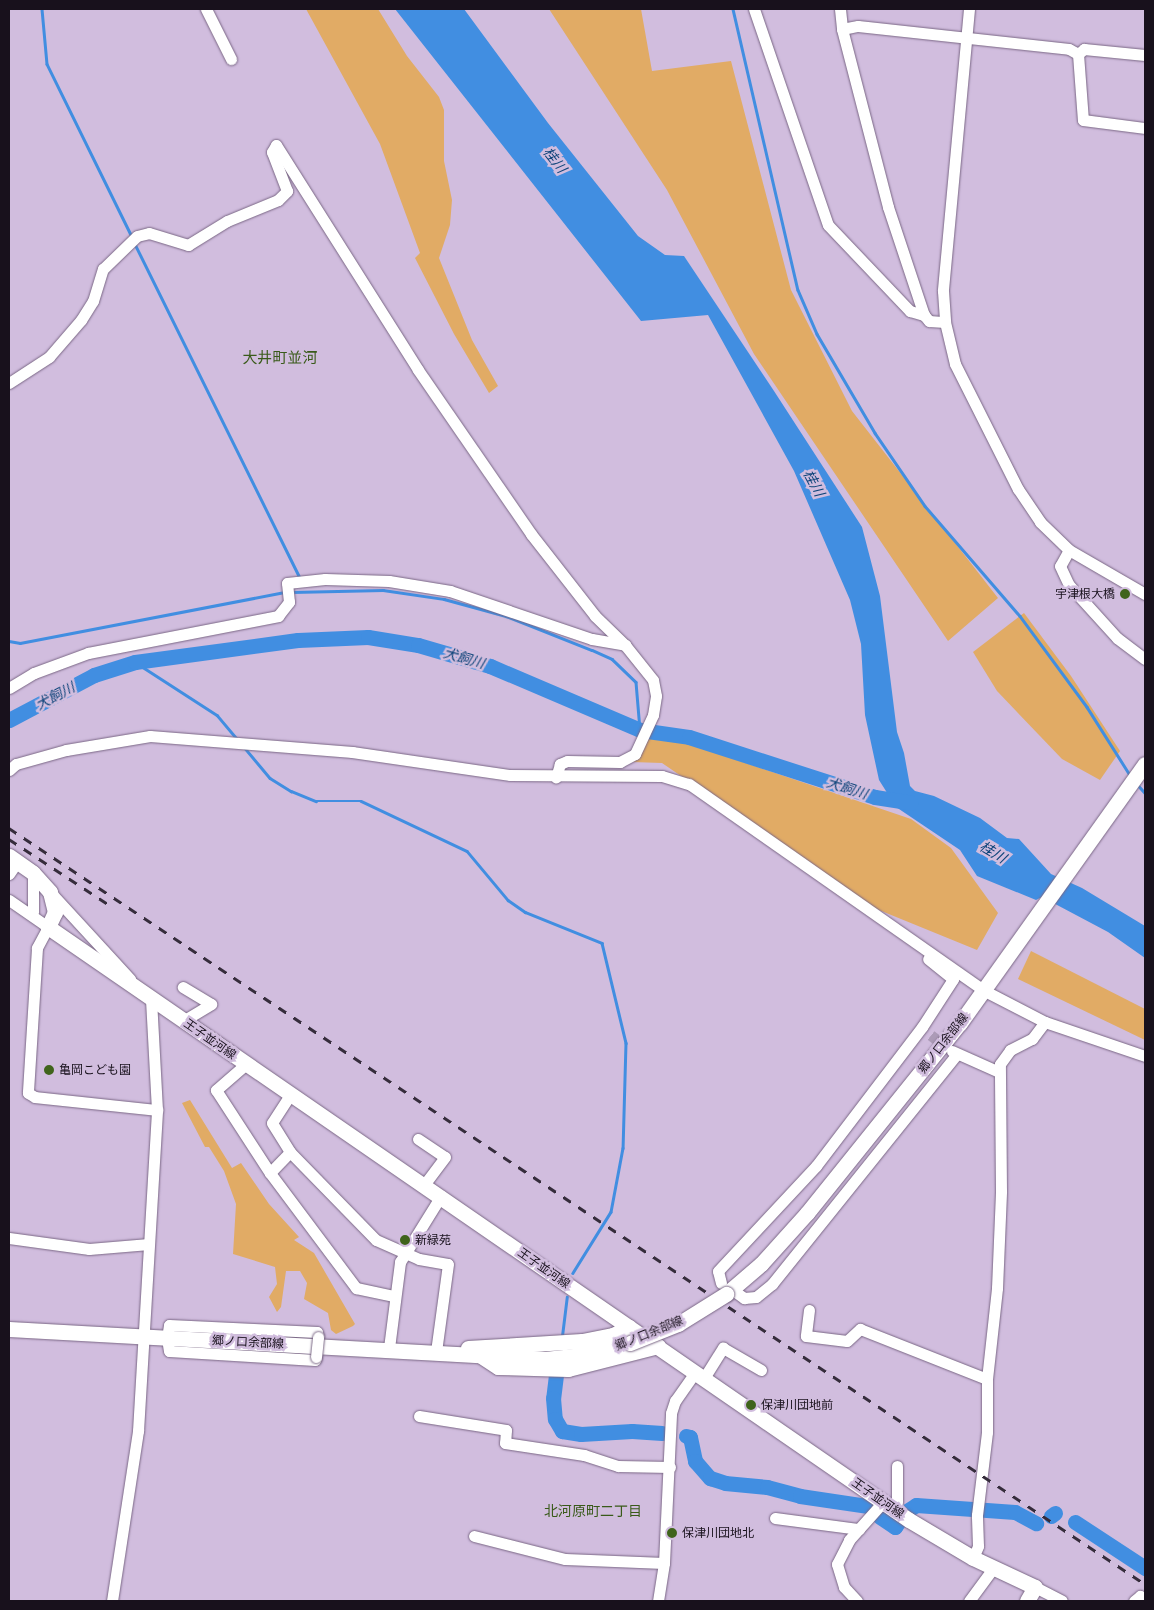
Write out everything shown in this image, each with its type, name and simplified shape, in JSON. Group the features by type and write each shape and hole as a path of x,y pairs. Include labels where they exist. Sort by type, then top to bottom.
{"main road":[{"name":"郷ノ口余部線","path":"9,1329 389,1348 546,1359 576,1356 630,1343 678,1324 728,1290 761,1264 806,1213 983,990 1145,764"},
{"path":"12,864 33,873 50,892 56,912 48,927"},
{"name":"王子並河線","path":"48,927 909,1520 973,1558 1035,1587"},
{"path":"440,1352 489,1345 533,1346 582,1341 613,1335 630,1327"},
{"path":"480,1355 498,1367 568,1368 658,1346"},
{"path":"1027,1601 1035,1587"}],"street":[{"path":"206,9 232,59"},
{"path":"754,9 828,225 910,311 924,315"},
{"path":"840,9 842,29 888,207 924,315 930,321 945,322"},
{"path":"969,9 943,291 945,322 955,364 1018,489 1040,522 1069,550 1145,594"},
{"path":"842,29 858,26 1069,50 1078,54"},
{"path":"1078,54 1084,49 1145,55"},
{"path":"1078,54 1084,120 1145,128"},
{"path":"9,383 49,356 87,314 102,269 137,236 149,233 188,245 227,221 278,200 287,191 272,152 276,145 418,370 514,510 595,616 625,645 653,680 656,696 653,714 635,754 620,762 567,761 560,764 556,777"},
{"path":"1069,550 1060,566 1069,585 1117,638 1145,659"},
{"path":"9,688 34,672 88,653 278,616 289,602 287,583 325,579 389,581 450,591 592,639 625,645"},
{"path":"9,770 16,764 66,750 150,736 352,752 510,775 556,777 583,774 662,776 690,784 868,912 916,942 983,990 1045,1022 1145,1056"},
{"path":"33,873 34,912"},
{"path":"50,892 147,996 158,1110 136,1459 112,1601"},
{"path":"9,900 48,927 37,948 28,1093 35,1097 158,1110"},
{"path":"916,942 920,952 952,979 927,1031 826,1154 718,1271 728,1290 744,1298 756,1297 772,1284 868,1166 953,1052 1000,1072"},
{"path":"183,987 211,1004 183,1021"},
{"path":"973,1558 978,1546 977,1511 987,1432 987,1379 997,1288 1001,1191 1000,1072 1007,1054 1032,1039 1045,1022"},
{"path":"246,1064 216,1090 270,1173 356,1288 394,1296"},
{"path":"290,1095 272,1123 290,1152 376,1240 406,1251 420,1259 448,1264 440,1352"},
{"path":"418,1139 444,1157 424,1185"},
{"path":"270,1173 290,1152"},
{"path":"826,1154 837,1159"},
{"path":"855,1164 868,1166"},
{"path":"389,1348 394,1296 400,1262 441,1196"},
{"path":"9,1238 89,1249 149,1244"},
{"path":"810,1310 806,1336 847,1341 860,1329 987,1379"},
{"path":"169,1325 317,1332 318,1337 315,1360 169,1351 167,1338 169,1325"},
{"path":"658,1601 664,1563 672,1413 675,1402 723,1348 761,1370"},
{"path":"419,1416 506,1430 505,1443 584,1455 618,1466 670,1468"},
{"path":"857,1601 844,1587 837,1564 841,1551 859,1529 897,1502 897,1466"},
{"path":"774,1518 859,1529"},
{"path":"474,1536 565,1559 664,1563"},
{"path":"969,1601 994,1567"},
{"path":"1035,1587 1062,1601"},
{"path":"1134,1601 1140,1596 1145,1600"}],"shaded area":[{"path":"306,9 378,9 407,56 439,97 444,110 444,161 452,200 450,225 439,258 472,340 498,386 489,393 454,334 415,258 420,253 380,144"},
{"path":"549,9 641,9 652,71 731,61 791,290 852,411 998,598 948,641 754,354 667,190"},
{"path":"1024,613 1071,676 1120,751 1100,780 1062,759 997,691 973,652"},
{"path":"649,739 675,739 911,819 951,848 998,913 977,950 874,908 662,763 632,762"},
{"path":"1031,951 1145,1009 1145,1040 1018,979"},
{"path":"190,1100 232,1168 241,1163 269,1204 299,1237 294,1240 314,1253 355,1324 353,1326 336,1334 331,1330 328,1313 304,1299 307,1283 300,1271 286,1271 281,1307 277,1312 269,1297 277,1284 275,1267 233,1254 236,1204 224,1171 209,1147 205,1147 182,1103"}],"water":[{"name":"桂川","path":"395,9 464,9 548,123 638,236 665,255 684,256 774,391 862,527 880,596 897,732 904,753 910,786 915,791 934,796 980,818 1007,838 1019,839 1051,874 1082,888 1145,926 1145,958 1108,932 1042,897 1036,900 977,876 960,850 896,807 879,780 865,715 861,644 850,600 794,471 708,315 641,321"}],"waterway":[{"path":"42,9 47,64 132,237"},
{"path":"733,9 798,290 817,334 875,433 925,506 1020,616 1087,707 1130,775"},
{"path":"134,242 300,578"},
{"path":"292,592 383,590 444,599 506,616 592,650 612,659 636,682 640,730"},
{"path":"9,641 20,643 284,592"},
{"name":"犬飼川","path":"9,720 94,675 135,662 298,640 368,637 418,645 490,666 640,730 689,737 875,797 911,803"},
{"path":"135,662 217,715 237,739"},
{"path":"244,747 270,778 291,791 316,801 361,801 467,851 508,900 525,912 602,943 626,1043 623,1148 611,1212 573,1273"},
{"path":"1138,785 1145,793"},
{"path":"562,1336 567,1297"},
{"path":"556,1375 553,1398 555,1419 562,1431 581,1434 632,1431 662,1433"},
{"path":"686,1436 690,1437 695,1461 710,1478 725,1483 767,1487 800,1496 868,1506"},
{"path":"880,1517 895,1527 905,1512 916,1505 1015,1512 1036,1523"},
{"path":"1051,1516 1055,1513"},
{"path":"1075,1522 1145,1568"}],"tunnel":[{"path":"931,1035 949,1049"}],"railway":[{"path":"9,828 1145,1584"},
{"path":"9,839 111,906"}],"place":[{"name":"宇津根大橋","path":"1125,594"},
{"name":"亀岡こども園","path":"49,1070"},
{"name":"新緑苑","path":"405,1240"},
{"name":"保津川団地前","path":"751,1405"},
{"name":"保津川団地北","path":"672,1533"}],"district":[{"name":"大井町並河","path":"280,358"},
{"name":"北河原町二丁目","path":"593,1511"}]}
